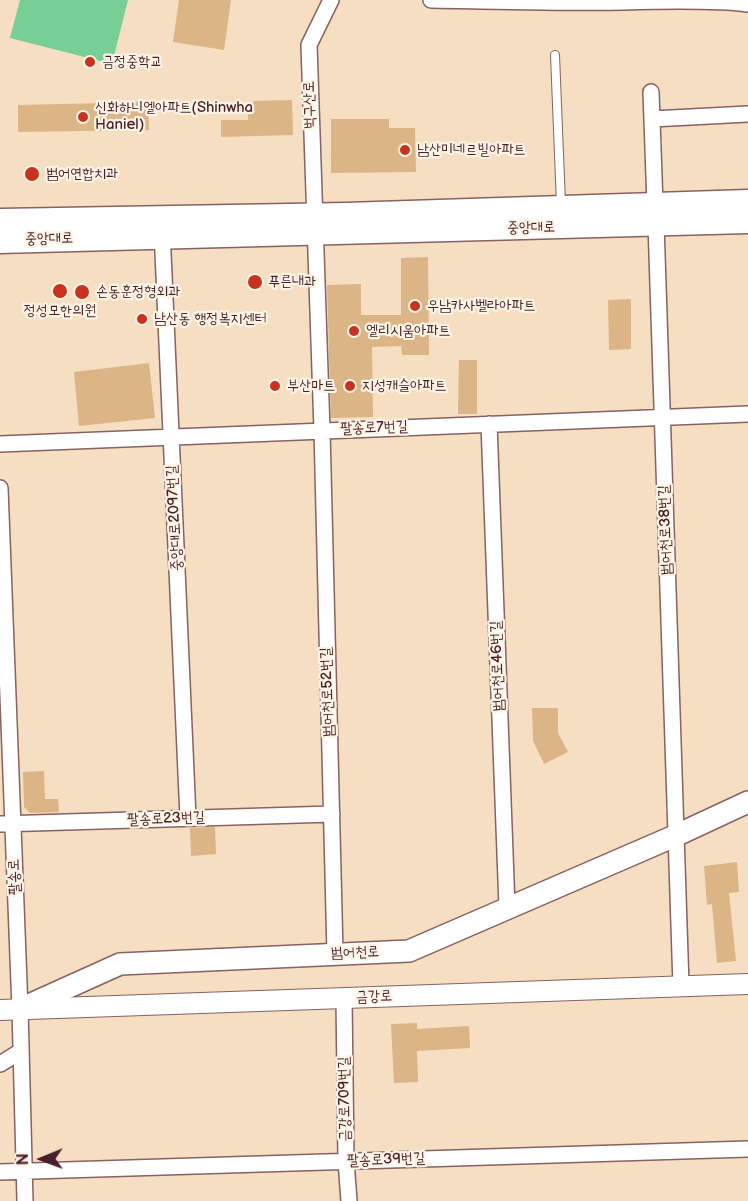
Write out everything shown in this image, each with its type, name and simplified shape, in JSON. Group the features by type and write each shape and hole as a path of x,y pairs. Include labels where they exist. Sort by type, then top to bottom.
{"main road":[{"name":"중앙대로","path":"0,241 162,228 656,215 748,202"},
{"name":"중앙대로","path":"314,224 561,207 748,220"},
{"name":"중앙대로","path":"0,221 162,228"},
{"name":"범어천로","path":"10,1010 120,963 409,951 748,802"}],"street":[{"name":"벅구산로","path":"314,224 309,45 331,0"},
{"path":"431,0 707,0 738,1 748,4"},
{"path":"651,92 656,215"},
{"path":"652,119 748,114"},
{"name":"범어천로38번길","path":"656,215 677,835"},
{"path":"314,224 322,430"},
{"name":"중앙대로2097번길","path":"162,228 188,818"},
{"name":"팔송로7번길","path":"0,444 748,414"},
{"name":"범어천로46번길","path":"489,424 507,907"},
{"name":"범어천로52번길","path":"322,430 335,953"},
{"name":"팔송로","path":"0,488 10,1010 21,1051 25,1201"},
{"name":"팔송로23번길","path":"7,824 332,814"},
{"path":"677,835 681,986"},
{"name":"금강로","path":"10,1010 748,984"},
{"name":"금강로709번길","path":"344,998 346,1161 349,1201"},
{"path":"0,1064 21,1051"},
{"name":"팔송로39번길","path":"0,1172 748,1149"}],"lane":[{"name":"중앙대로","path":"555,56 561,207"}],"green space":[{"path":"20,0 128,0 112,64 10,38"}],"building":[{"path":"179,0 231,0 224,50 173,42"},
{"path":"292,100 293,135 221,137 221,120 248,120 248,112 254,112 253,101"},
{"name":"신화하니엘아파트(Shinwha Haniel)","path":"148,102 149,130 18,132 18,105"},
{"path":"331,119 389,119 389,128 415,128 416,172 331,173"},
{"path":"428,257 429,355 402,355 401,346 372,347 373,417 331,418 327,285 361,284 361,315 401,315 401,258"},
{"path":"631,299 631,349 609,350 608,300"},
{"path":"459,360 477,360 477,414 458,414"},
{"path":"149,363 155,418 79,426 74,372"},
{"path":"532,708 558,708 558,733 568,752 544,764 533,741"},
{"path":"44,771 45,799 58,799 59,812 30,813 24,807 23,772"},
{"path":"215,827 216,854 191,856 190,828"},
{"path":"737,862 739,892 729,893 736,961 717,963 712,904 707,905 704,866"},
{"path":"417,1023 417,1029 469,1026 470,1048 417,1051 418,1082 394,1083 391,1024"}],"place":[{"name":"금정중학교","path":"90,62"},
{"name":"신화하니엘아파트(Shinwha Haniel)","path":"83,117"},
{"name":"남산미네르빌아파트","path":"405,150"},
{"name":"범어연합치과","path":"32,174"},
{"name":"푸른내과","path":"255,282"},
{"name":"정성모한의원","path":"60,291"},
{"name":"손동훈정형외과","path":"82,292"},
{"name":"우남카사벨라아파트","path":"415,306"},
{"name":"남산동 행정복지센터","path":"142,319"},
{"name":"엘리시움아파트","path":"354,331"},
{"name":"부산마트","path":"275,386"},
{"name":"지성캐슬아파트","path":"350,386"}]}
